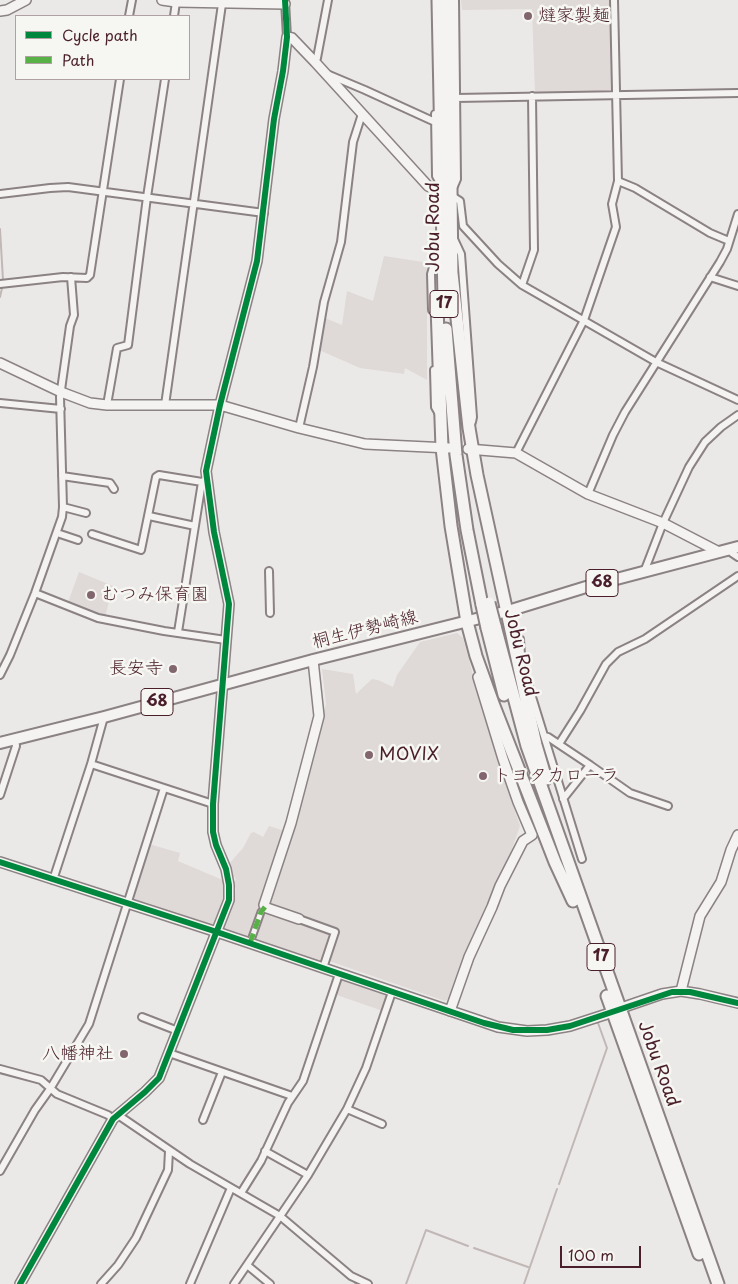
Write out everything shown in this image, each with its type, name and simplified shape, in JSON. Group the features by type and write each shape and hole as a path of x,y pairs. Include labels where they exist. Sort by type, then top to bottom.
{"highway":[{"name":"Jobu Road","path":"438,0 446,191 452,233 454,353 463,453 486,604"},
{"name":"Jobu Road","path":"449,0 453,111 446,191 443,257 444,293 456,455 467,530 520,750 718,1284"},
{"path":"452,273 471,449 536,745 576,898"},
{"path":"444,293 437,306 441,417 446,448 451,526 467,622 476,656 531,804 554,862 576,898"},
{"name":"Jobu Road","path":"576,898 710,1284"}],"main road":[{"name":"桐生伊勢崎線","path":"0,743 104,717 222,683 467,622 734,548"}],"street":[{"path":"0,11 7,10 26,0"},
{"path":"129,15 132,0"},
{"path":"162,0 176,2 200,1 222,4 285,2 287,37 274,119 257,261 207,462 178,632"},
{"path":"315,62 328,0"},
{"path":"434,0 436,176 446,191"},
{"path":"453,111 456,98 455,0"},
{"path":"516,453 584,320 616,227 612,200 618,181 614,0"},
{"path":"174,15 176,2"},
{"path":"166,405 222,4"},
{"path":"287,37 292,38 315,62 428,186 446,191 460,201 463,226 498,264 522,285 656,362 738,400"},
{"path":"325,73 435,122"},
{"path":"0,284 71,277 86,278 90,275 120,80"},
{"path":"106,405 117,348 128,345 147,197 165,80"},
{"path":"456,98 738,93"},
{"path":"522,285 534,250 532,96"},
{"path":"299,428 313,367 324,302 341,242 353,142 362,114"},
{"path":"618,181 635,188 695,225 728,241"},
{"path":"0,194 68,187 264,213"},
{"path":"588,494 625,412 727,249 738,214"},
{"path":"452,233 461,254 474,417 469,428"},
{"path":"441,417 435,408 431,274 433,267 443,257"},
{"path":"0,675 35,594 57,532 63,507 61,392 70,326 74,315 71,277"},
{"path":"710,277 738,286"},
{"path":"0,363 61,392 90,403 106,405 220,405 299,428 366,444 446,448"},
{"path":"0,403 61,409"},
{"path":"644,572 663,523 698,452 705,442 721,427 738,415"},
{"path":"471,449 516,453 588,494 663,523 719,552"},
{"path":"92,534 141,550 156,477 159,475 205,481"},
{"path":"62,476 110,483 114,489"},
{"path":"20,1284 115,1117 146,1092 158,1078 217,932 230,894 226,869 213,832 229,604 205,481"},
{"path":"63,507 86,513"},
{"path":"149,516 195,526"},
{"path":"57,532 78,540"},
{"path":"734,548 732,553 738,557"},
{"path":"269,570 270,613"},
{"path":"559,744 606,664 618,652 645,639 738,576"},
{"path":"35,594 98,618 164,631 226,640"},
{"path":"511,634 520,639 521,653 528,682 582,859"},
{"path":"450,1011 468,957 492,908 500,886 523,841 532,835 503,759 475,667 476,656"},
{"path":"250,943 261,912 265,907 264,905 292,823 320,716 313,660"},
{"path":"53,880 91,764 104,717"},
{"path":"544,736 559,744 630,793 668,806"},
{"path":"0,795 16,746 15,739"},
{"path":"91,764 214,804"},
{"path":"563,799 590,765"},
{"path":"0,1171 35,1110 50,1089 89,1024 164,788"},
{"path":"681,991 700,916 721,882 738,835"},
{"path":"0,862 217,932 498,1027 526,1031 547,1030 570,1026 607,1014"},
{"path":"265,907 335,932 323,968"},
{"path":"241,1193 250,1180 292,1096 300,1088 338,974"},
{"path":"624,1007 662,994 681,991 738,1004"},
{"path":"234,1284 308,1175 347,1109 366,1068 392,992"},
{"path":"142,1018 178,1031"},
{"path":"169,1053 292,1096"},
{"path":"0,1069 41,1080 57,1094 115,1117 280,1216 351,1276 368,1284"},
{"path":"203,1120 222,1072"},
{"path":"347,1109 382,1124"},
{"path":"101,1284 118,1265 136,1238 168,1170 169,1151"},
{"path":"265,1151 308,1175"},
{"path":"190,1284 232,1188"},
{"path":"247,1265 270,1284"}],"shaded area":[{"path":"461,0 611,0 613,90 611,93 535,94 532,9 462,10"},
{"path":"384,256 423,262 427,265 427,380 405,368 404,374 360,368 319,350 325,318 342,325 347,291 373,301"},
{"name":"むつみ保育園","path":"79,572 113,586 105,617 67,605"},
{"path":"457,633 463,638 483,712 520,826 508,860 462,958 448,999 445,1001 329,961 339,930 337,928 270,906 268,902 292,830 326,704 322,669 353,674 356,694 372,679 393,687 397,675 420,642"},
{"path":"269,826 285,831 258,913 263,912 329,934 330,936 319,963 256,942 262,917 249,939 221,929 236,889 233,887 233,882 236,880 234,876 232,877 228,865 243,848 251,833 254,832 263,837"},
{"path":"149,844 180,853 178,861 225,881 225,903 218,924 212,927 133,902 132,899"},
{"path":"339,978 389,995 383,1011 334,994"}],"waterway":[{"path":"0,229 3,280"},
{"path":"0,297 2,288"},
{"path":"0,749 11,746"},
{"path":"559,1184 607,1048 598,1023"},
{"path":"524,1284 557,1189"},
{"path":"406,1284 426,1230 468,1246"},
{"path":"474,1248 528,1267"},
{"path":"355,1284 360,1284"}],"marked path":[{"path":"250,943 261,912 265,907"}],"cycle path":[{"path":"20,1284 113,1119 159,1078 229,900 226,869 213,832 213,804 229,604 214,532 206,471 220,405 257,261 274,119 287,37 285,0"},
{"path":"0,862 217,932 484,1023 513,1030 547,1030 570,1026 672,992 690,992 738,1003"}],"place":[{"name":"燵家製麺","path":"528,16"},
{"name":"むつみ保育園","path":"91,595"},
{"name":"長安寺","path":"173,669"},
{"name":"MOVIX","path":"369,755"},
{"name":"トヨタカローラ","path":"483,776"},
{"name":"八幡神社","path":"124,1054"}]}
